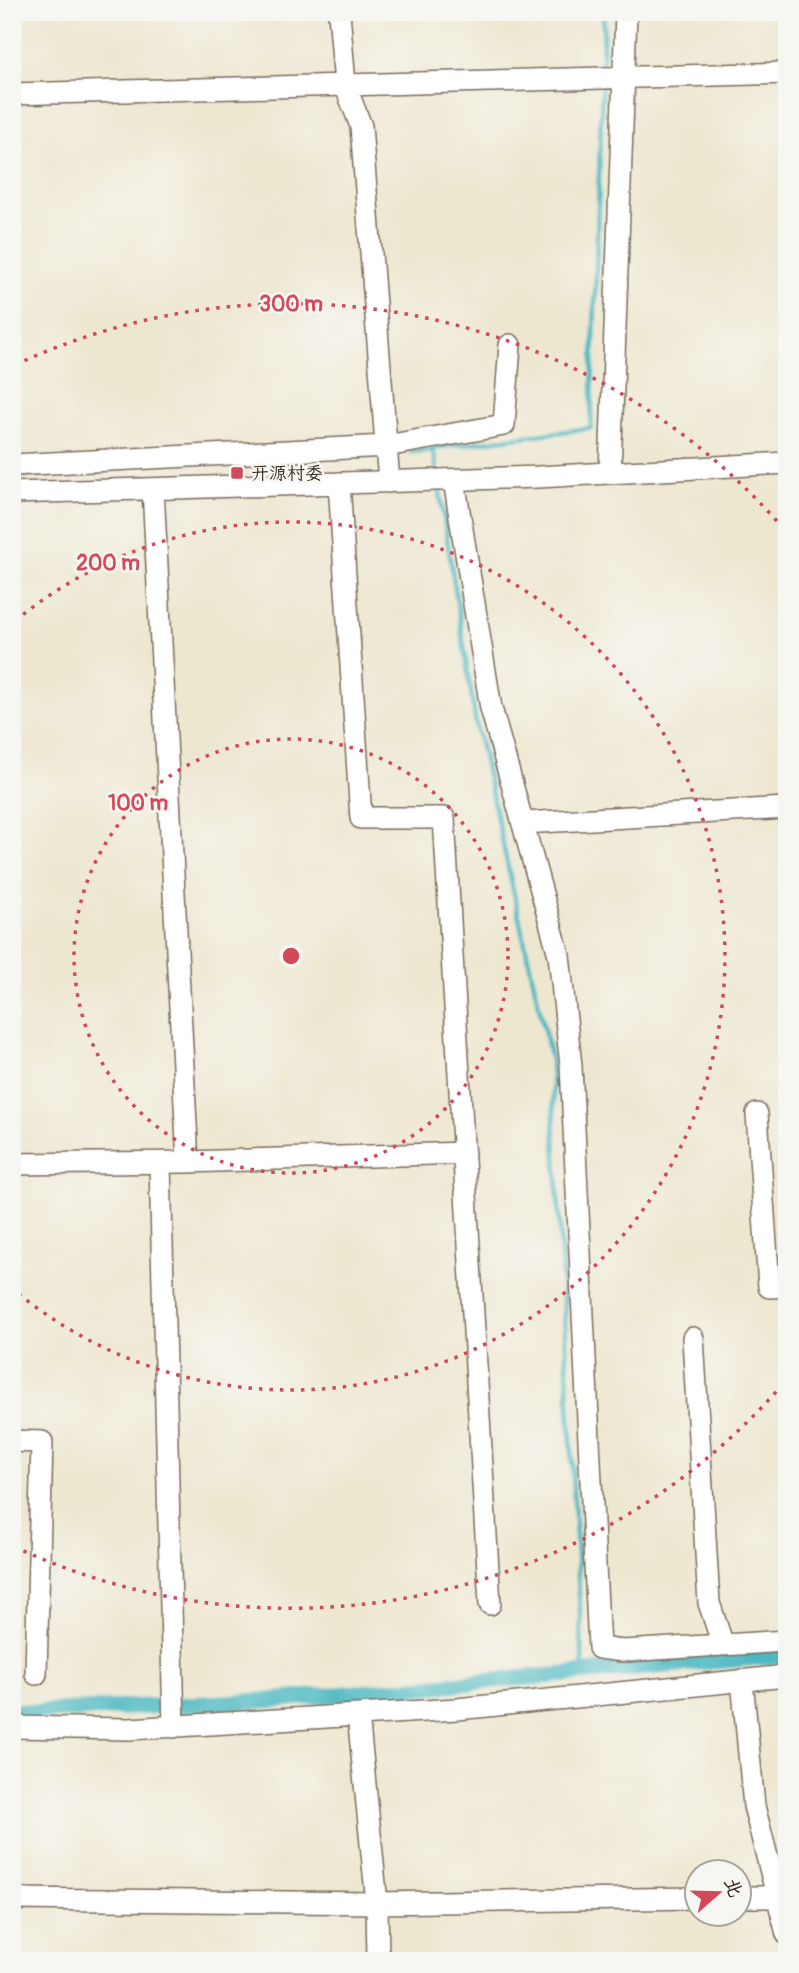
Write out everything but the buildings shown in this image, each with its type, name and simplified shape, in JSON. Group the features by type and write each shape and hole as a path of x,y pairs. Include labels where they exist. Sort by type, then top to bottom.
{"street":[{"path":"339,12 345,85 360,127 389,482"},
{"path":"610,473 609,77 626,12"},
{"path":"12,94 787,73"},
{"path":"12,465 387,453 504,425 510,345"},
{"path":"12,493 454,480 787,463"},
{"path":"454,480 491,708 559,955 571,1066 599,1648 623,1651 787,1642"},
{"path":"338,483 361,818 444,818 489,1604"},
{"path":"153,489 188,1163"},
{"path":"523,823 787,808"},
{"path":"757,1114 769,1287 787,1286"},
{"path":"12,1164 188,1163 464,1153"},
{"path":"160,1163 174,1726"},
{"path":"694,1338 709,1603 723,1645"},
{"path":"12,1441 42,1442 36,1674"},
{"path":"12,1727 129,1729 358,1716 457,1709 787,1676"},
{"path":"742,1680 754,1806 787,1934"},
{"path":"358,1716 377,1903 378,1961"},
{"path":"754,1897 777,1897"},
{"path":"12,1899 377,1903 684,1898"}],"waterway":[{"path":"602,71 604,12"},
{"path":"436,467 433,448 591,428 602,83"},
{"path":"411,452 433,450"},
{"path":"15,476 102,471"},
{"path":"440,493 476,724 551,1060 583,1671"},
{"path":"12,1711 39,1712 273,1700 787,1655"}],"place":[{"name":"开源村委","path":"237,473"}]}
